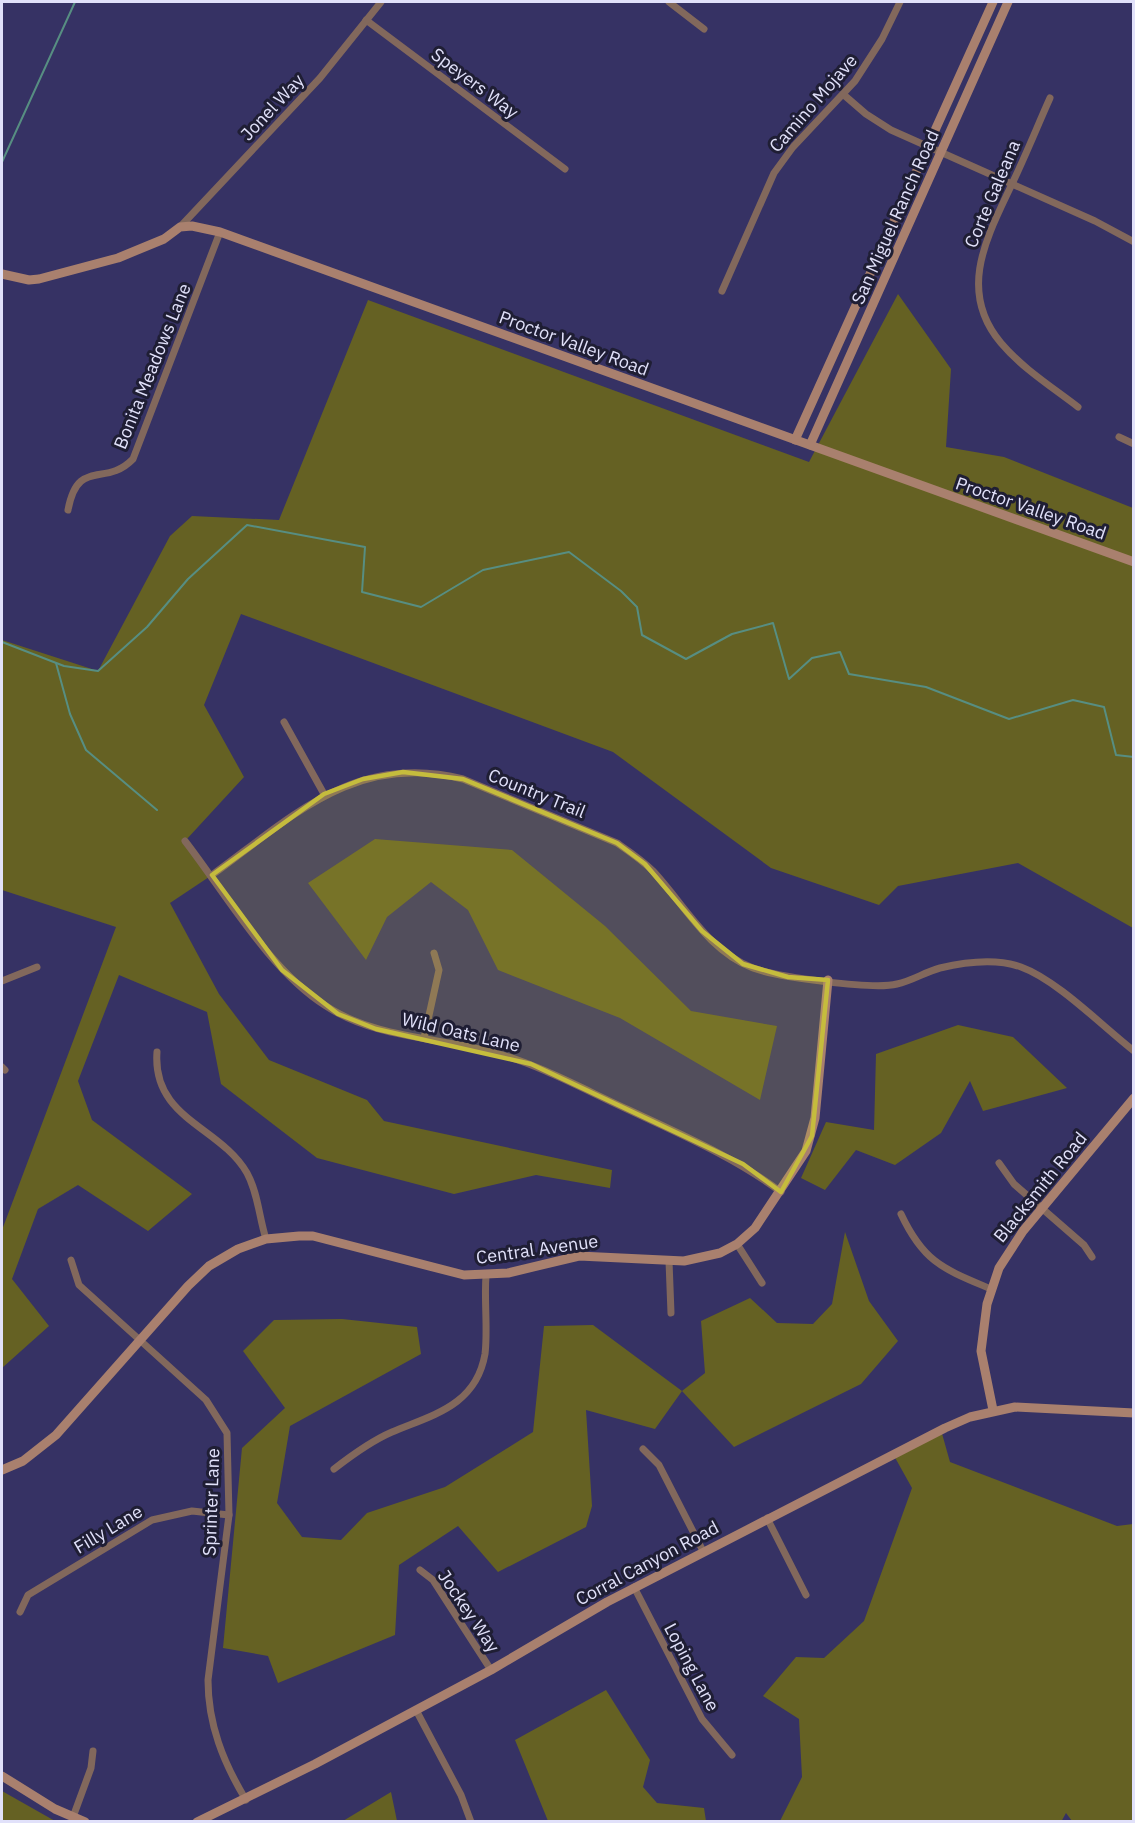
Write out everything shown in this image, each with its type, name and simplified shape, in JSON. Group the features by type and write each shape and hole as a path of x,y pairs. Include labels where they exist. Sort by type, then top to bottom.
{"street":[{"name":"Jonel Way","path":"180,227 312,86 381,2"},
{"path":"669,2 704,29"},
{"name":"Camino Mojave","path":"722,291 774,173 793,147 844,95 868,63 900,2"},
{"name":"San Miguel Ranch Road","path":"795,440 993,2"},
{"name":"San Miguel Ranch Road","path":"810,445 1008,2"},
{"name":"Speyers Way","path":"366,21 565,169"},
{"path":"844,95 866,114 891,130 1095,221 1134,242"},
{"name":"Corte Galeana","path":"1050,98 982,253 979,286 984,312 996,336 1014,356 1078,407"},
{"name":"Proctor Valley Road","path":"180,227 192,226 220,232 1134,562"},
{"path":"2,273 29,280 57,275 118,258 164,239 180,227"},
{"name":"Bonita Meadows Lane","path":"68,510 72,490 79,480 124,468 133,459 220,232"},
{"path":"1119,436 1134,444"},
{"path":"284,722 324,794"},
{"name":"Country Trail","path":"212,875 324,794 363,779 390,774 430,773 463,779 584,828 637,856 654,872 702,930 743,963 788,976 896,984 941,968 987,962 1013,965 1049,983 1134,1051"},
{"name":"Wild Oats Lane","path":"186,840 274,960 315,999 363,1025 493,1052 531,1064 743,1164 780,1192"},
{"path":"424,1038 439,970 434,953"},
{"path":"2,981 37,967"},
{"name":"Central Avenue","path":"2,1470 34,1454 56,1435 209,1266 238,1249 266,1239 313,1236 451,1272 486,1276 579,1256 669,1261 703,1259 737,1244 755,1228 780,1192 804,1157 812,1136 828,980"},
{"path":"157,1052 156,1070 174,1106 192,1124 234,1154 247,1173 257,1200 266,1239"},
{"name":"Blacksmith Road","path":"993,1410 981,1351 982,1327 991,1289 1009,1250 1134,1098"},
{"path":"999,1163 1014,1184 1084,1245 1092,1257"},
{"path":"901,1214 914,1242 932,1260 953,1274 991,1289"},
{"path":"737,1244 762,1283"},
{"name":"Sprinter Lane","path":"71,1260 79,1285 206,1400 227,1433 229,1515 208,1680 208,1700 217,1741 246,1800"},
{"path":"669,1261 671,1313"},
{"path":"334,1469 357,1451 391,1432 440,1414 470,1388 485,1353 486,1276"},
{"name":"Corral Canyon Road","path":"197,1821 246,1800 491,1670 634,1587 945,1428 993,1410 1044,1407 1134,1413"},
{"path":"643,1449 659,1465 703,1551"},
{"name":"Filly Lane","path":"20,1612 28,1595 152,1520 192,1510 229,1515"},
{"path":"767,1518 806,1594"},
{"name":"Jockey Way","path":"420,1570 433,1580 491,1670"},
{"name":"Loping Lane","path":"634,1587 702,1719 732,1755"},
{"path":"416,1710 461,1795 471,1821"},
{"path":"74,1817 91,1768 93,1751"},
{"path":"2,1776 85,1821"}],"highlighted area":[{"path":"403,772 463,779 617,843 645,864 702,931 743,964 788,977 828,980 812,1136 781,1192 743,1164 531,1064 376,1029 338,1014 282,970 212,875 324,794 363,779"}],"shaded area":[{"path":"898,294 951,369 946,447 1004,457 1133,508 1133,928 1018,863 898,886 879,905 771,868 613,752 241,614 204,705 244,777 186,840 212,875 170,903 219,994 269,1060 367,1100 384,1121 612,1170 610,1188 536,1175 454,1194 317,1158 221,1084 207,1012 119,975 78,1081 92,1120 192,1194 148,1231 78,1185 38,1209 12,1279 49,1326 2,1368 2,1230 116,927 2,890 2,640 98,671 170,536 192,516 279,520 368,300 809,462"},
{"path":"375,839 512,850 605,926 691,1011 777,1026 760,1100 620,1018 498,970 468,910 431,882 387,917 366,960 308,883"},
{"path":"958,1025 1013,1037 1067,1088 983,1111 970,1081 941,1133 895,1165 856,1150 825,1190 801,1178 826,1122 874,1130 876,1054"},
{"path":"845,1232 869,1301 898,1341 861,1384 734,1447 682,1391 705,1373 701,1321 750,1298 777,1323 813,1324 832,1304"},
{"path":"342,1319 417,1327 421,1354 290,1426 277,1503 302,1537 341,1540 367,1513 445,1487 533,1432 544,1326 593,1325 682,1391 655,1429 586,1410 592,1506 586,1527 498,1572 458,1526 399,1565 395,1635 278,1683 268,1656 223,1648 242,1448 285,1408 243,1351 274,1320"},
{"path":"941,1430 950,1462 1117,1526 1133,1524 1133,1821 1072,1821 1066,1813 1061,1822 780,1821 802,1777 799,1719 763,1696 796,1657 824,1658 864,1621 912,1488 893,1454"},
{"path":"606,1690 650,1760 643,1787 657,1803 704,1808 706,1821 548,1821 515,1740"},
{"path":"2,1791 55,1821 2,1821"},
{"path":"391,1792 397,1821 343,1821"}],"waterway":[{"path":"2,162 75,2"},
{"path":"2,642 64,666 98,671 147,627 188,579 247,525 365,547 362,592 421,607 483,570 569,552 621,591 637,607 642,635 686,659 732,634 773,623 789,679 812,658 840,652 849,674 926,687 1009,719 1073,700 1104,707 1116,755 1134,757"},
{"path":"56,663 70,714 86,750 157,810"}]}
